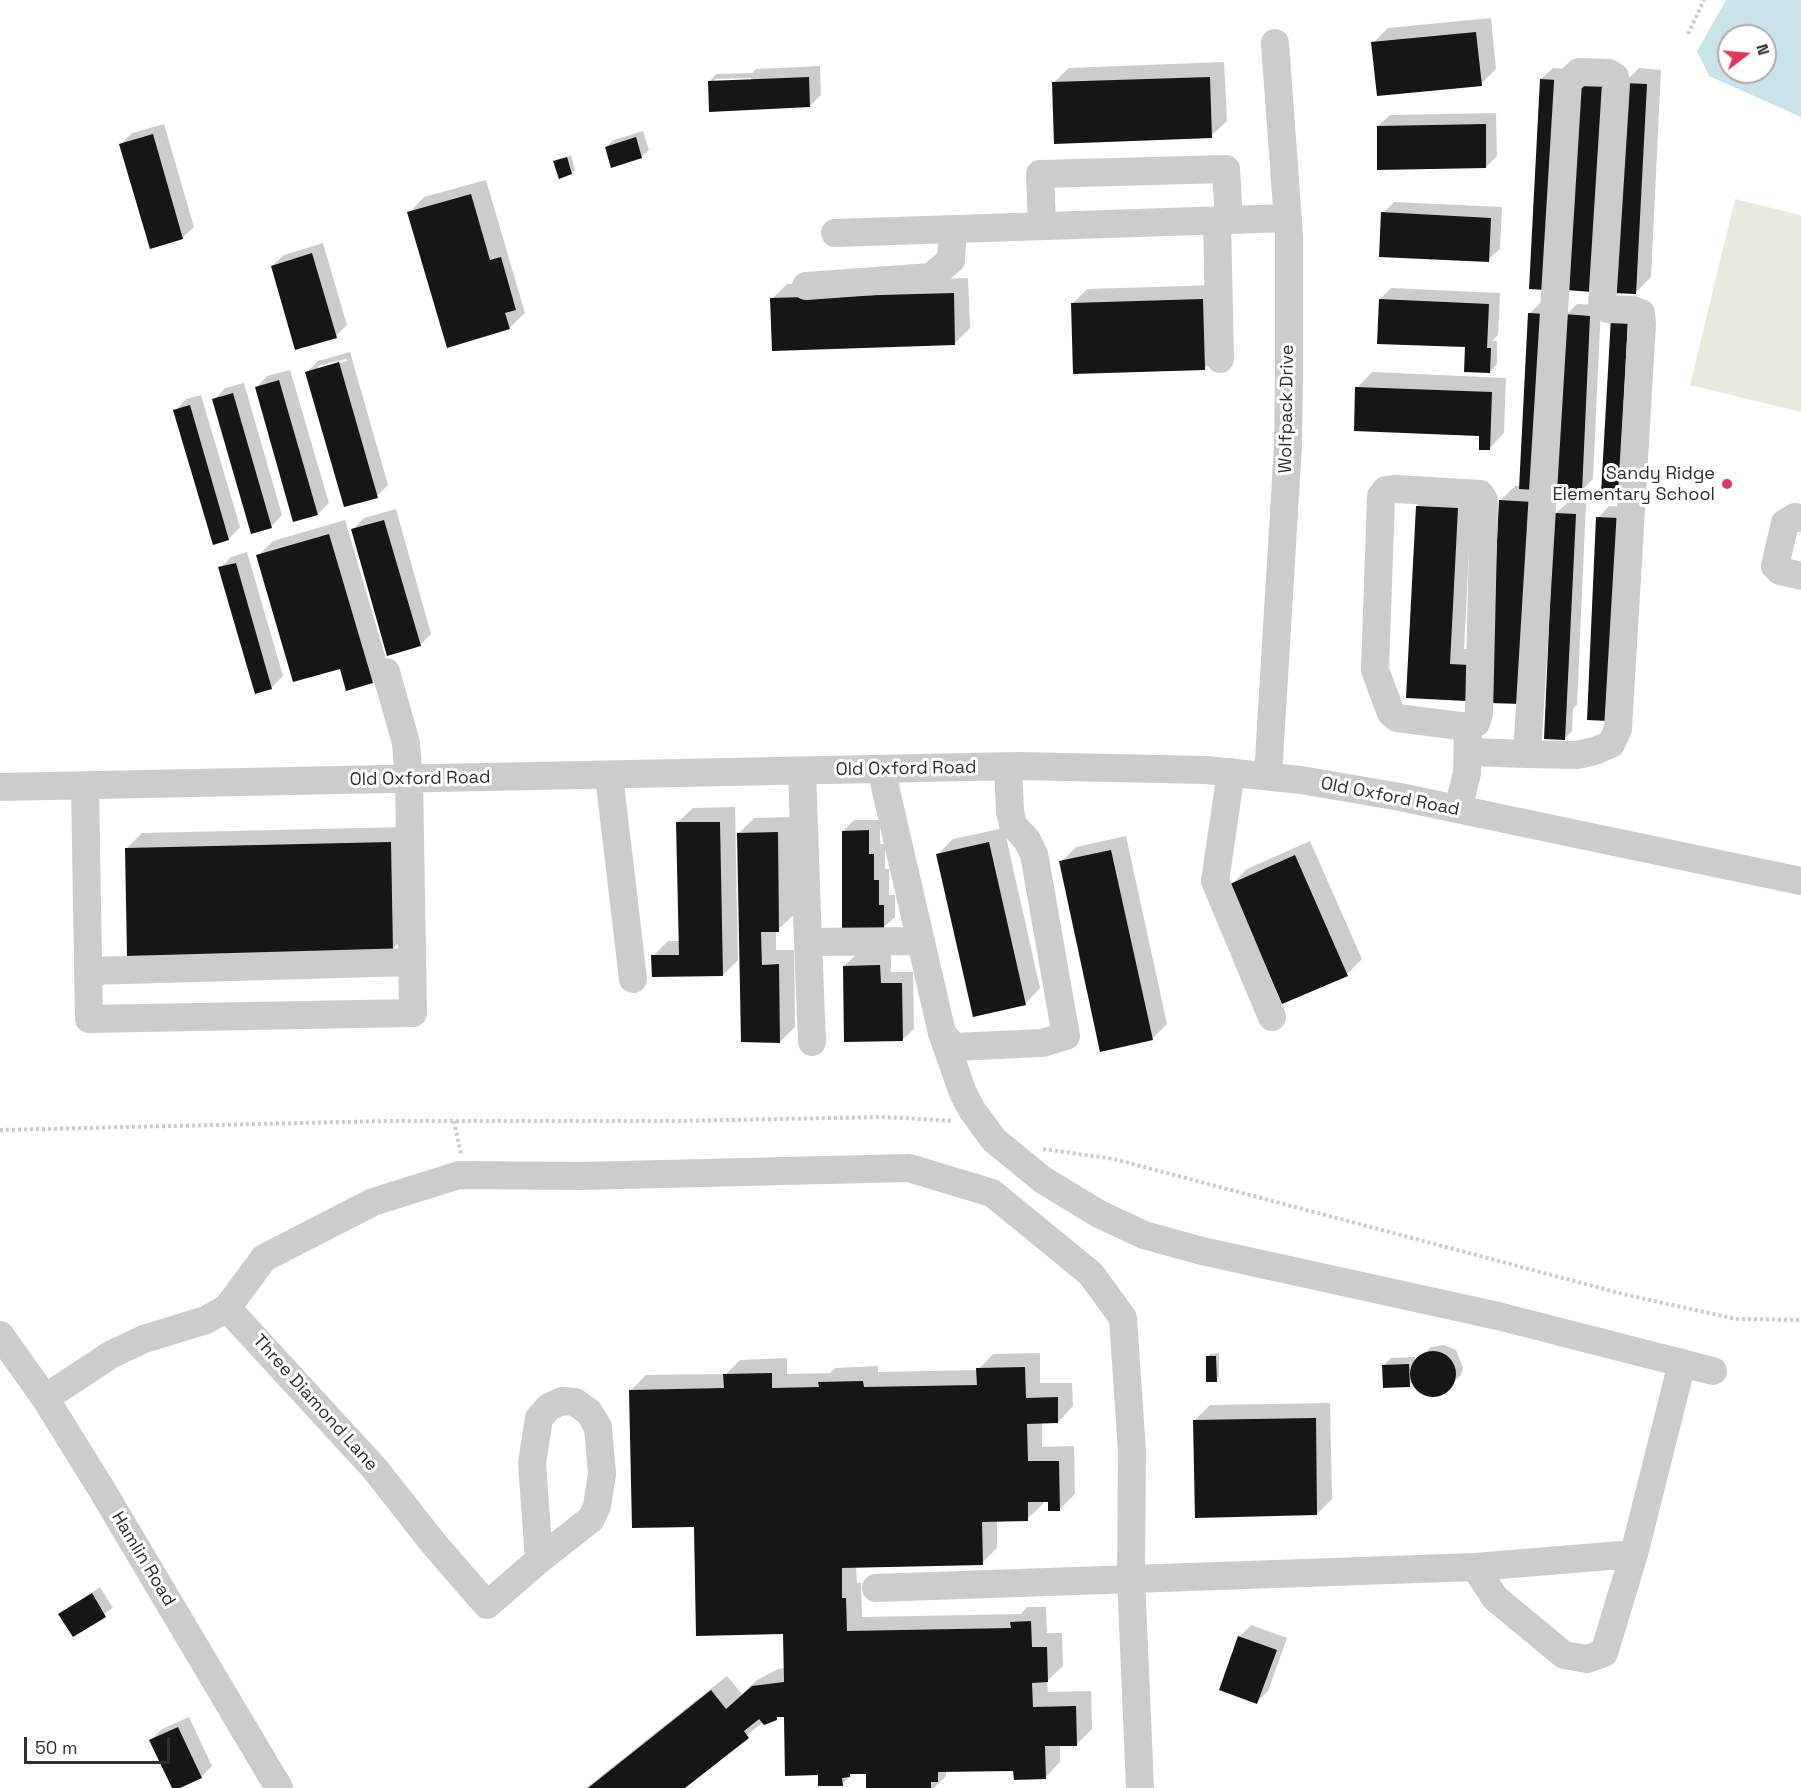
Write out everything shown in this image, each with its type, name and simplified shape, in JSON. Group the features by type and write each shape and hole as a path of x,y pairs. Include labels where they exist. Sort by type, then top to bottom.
{"street":[{"name":"Wolfpack Drive","path":"1268,776 1288,446 1288,218 1275,43"},
{"path":"1458,809 1469,740 1479,714 1484,500 1480,494 1386,490 1381,496 1375,670 1391,713 1397,718 1469,740 1527,754 1577,755 1595,751 1611,744 1618,729 1642,324 1641,313 1602,306 1616,84 1615,77 1608,73 1579,72 1568,82 1527,754"},
{"path":"1042,226 1041,174 1226,169 1220,359"},
{"path":"835,233 1288,218"},
{"path":"806,286 931,277 951,260 952,229"},
{"path":"1801,518 1795,517 1785,523 1776,566 1779,571 1801,576"},
{"path":"85,787 89,1020 413,1013 410,779 406,743 386,672"},
{"path":"942,1033 954,1047 1042,1043 1066,1036 1034,854 1027,840 1013,825 1008,767"},
{"name":"Old Oxford Road","path":"0,787 881,769 1136,767 1268,776 1400,797 1801,878"},
{"path":"881,769 942,1033 963,1093 980,1123 1007,1152 1043,1180 1099,1214 1144,1235 1202,1251 1498,1316 1713,1371"},
{"path":"802,771 812,1042"},
{"path":"1231,772 1215,881 1272,1017"},
{"path":"609,776 633,979"},
{"path":"808,942 921,941"},
{"path":"88,971 412,962"},
{"path":"45,1398 112,1354 144,1340 206,1320 227,1308 264,1258 373,1202 459,1175 580,1176 909,1168 992,1193 1091,1274 1123,1318 1132,1452 1131,1577 1140,1788"},
{"name":"Three Diamond Lane","path":"227,1308 375,1469 434,1544 487,1605 591,1519 597,1506 602,1474 598,1427 589,1412 575,1402 555,1404 539,1418 532,1463 539,1560"},
{"name":"Hamlin Road","path":"0,1335 10,1365 45,1398 279,1788"},
{"path":"1475,1567 1495,1598 1564,1656 1587,1659 1605,1653 1634,1554 1682,1363"},
{"path":"876,1588 1131,1577 1475,1567 1634,1554"}],"path":[{"path":"1688,34 1704,0"},
{"path":"0,1130 454,1121 680,1121 884,1117 980,1123"},
{"path":"454,1121 461,1153 459,1175"},
{"path":"1007,1152 1044,1149 1114,1159 1627,1295 1736,1319 1801,1320"}],"shaded area":[{"path":"1735,199 1801,215 1801,412 1690,385"}],"water":[{"path":"1726,0 1801,0 1801,117 1727,84 1777,84 1777,24 1717,24 1717,80 1709,76 1697,51"}],"building":[{"path":"1476,32 1482,86 1377,96 1371,42"},
{"path":"809,77 810,107 709,112 708,81"},
{"path":"1210,77 1212,138 1054,144 1052,82"},
{"path":"1540,79 1557,80 1546,290 1529,289"},
{"path":"1576,80 1603,81 1592,292 1566,290"},
{"path":"1623,83 1647,84 1636,294 1612,293"},
{"path":"1486,124 1486,168 1377,170 1377,126"},
{"path":"153,134 183,239 150,249 119,144"},
{"path":"636,137 642,158 611,168 605,147"},
{"path":"567,157 572,174 559,179 553,161"},
{"path":"471,194 490,260 501,257 516,310 505,313 510,329 447,348 407,212"},
{"path":"1381,212 1491,218 1489,262 1379,257"},
{"path":"312,253 337,338 295,350 271,266"},
{"path":"954,293 955,345 772,351 770,298"},
{"path":"1203,299 1205,370 1073,374 1071,303"},
{"path":"1379,299 1489,304 1487,348 1491,348 1490,373 1464,372 1465,347 1377,344"},
{"path":"1528,313 1545,314 1536,490 1519,489"},
{"path":"1564,314 1590,316 1582,492 1556,490"},
{"path":"1611,317 1628,318 1619,494 1601,494"},
{"path":"339,362 378,498 344,507 305,372"},
{"path":"279,380 318,515 293,522 255,387"},
{"path":"1355,387 1492,392 1490,450 1479,450 1479,436 1354,431"},
{"path":"233,393 272,528 251,534 212,399"},
{"path":"190,405 229,540 213,545 173,410"},
{"path":"1499,500 1533,502 1522,704 1489,703"},
{"path":"1416,506 1458,508 1450,664 1469,665 1467,701 1406,698"},
{"path":"1554,513 1576,514 1565,740 1544,739"},
{"path":"1596,517 1618,518 1609,721 1587,720"},
{"path":"384,520 421,646 387,656 351,529"},
{"path":"329,534 373,683 346,691 340,669 293,682 256,555"},
{"path":"236,563 272,689 255,694 218,567"},
{"path":"676,822 720,822 723,976 652,977 651,955 679,955"},
{"path":"869,830 869,854 874,854 874,880 879,880 879,905 884,905 884,930 842,930 842,831"},
{"path":"778,832 779,932 761,932 762,965 779,964 780,1043 741,1042 737,833"},
{"path":"391,842 393,951 127,957 125,848"},
{"path":"989,842 1026,1005 973,1017 936,854"},
{"path":"1111,850 1153,1040 1100,1052 1059,861"},
{"path":"1295,855 1348,976 1282,1004 1230,884"},
{"path":"880,965 881,983 902,983 903,1041 844,1042 843,966"},
{"path":"1433,1351 1449,1358 1456,1374 1449,1390 1433,1397 1417,1390 1410,1374 1417,1358"},
{"path":"1206,1356 1216,1356 1217,1382 1206,1382"},
{"path":"1409,1364 1410,1387 1383,1388 1382,1365"},
{"path":"1025,1367 1026,1398 1058,1397 1058,1423 1027,1424 1028,1461 1059,1461 1060,1511 1048,1511 1048,1502 1028,1502 1028,1521 982,1522 983,1565 842,1568 842,1598 846,1598 847,1631 1011,1628 1010,1622 1031,1621 1032,1647 1047,1647 1048,1682 1032,1683 1033,1707 1076,1706 1077,1746 1045,1746 1046,1779 1014,1780 1013,1771 938,1772 938,1782 931,1782 931,1788 866,1788 866,1774 850,1774 850,1777 842,1778 843,1786 818,1786 818,1775 785,1776 784,1717 777,1717 777,1720 764,1725 759,1719 744,1731 749,1738 685,1788 588,1788 711,1690 726,1709 752,1686 784,1682 783,1634 696,1636 694,1527 632,1528 629,1390 724,1388 723,1374 772,1373 772,1388 819,1387 818,1382 863,1381 864,1387 977,1385 976,1368"},
{"path":"1316,1418 1317,1515 1195,1518 1193,1420"},
{"path":"92,1593 106,1617 73,1637 58,1614"},
{"path":"1238,1636 1277,1650 1257,1704 1219,1690"},
{"path":"178,1727 202,1778 180,1788 172,1788 149,1740"}],"place":[{"name":"Sandy Ridge Elementary School","path":"1727,484"}]}
